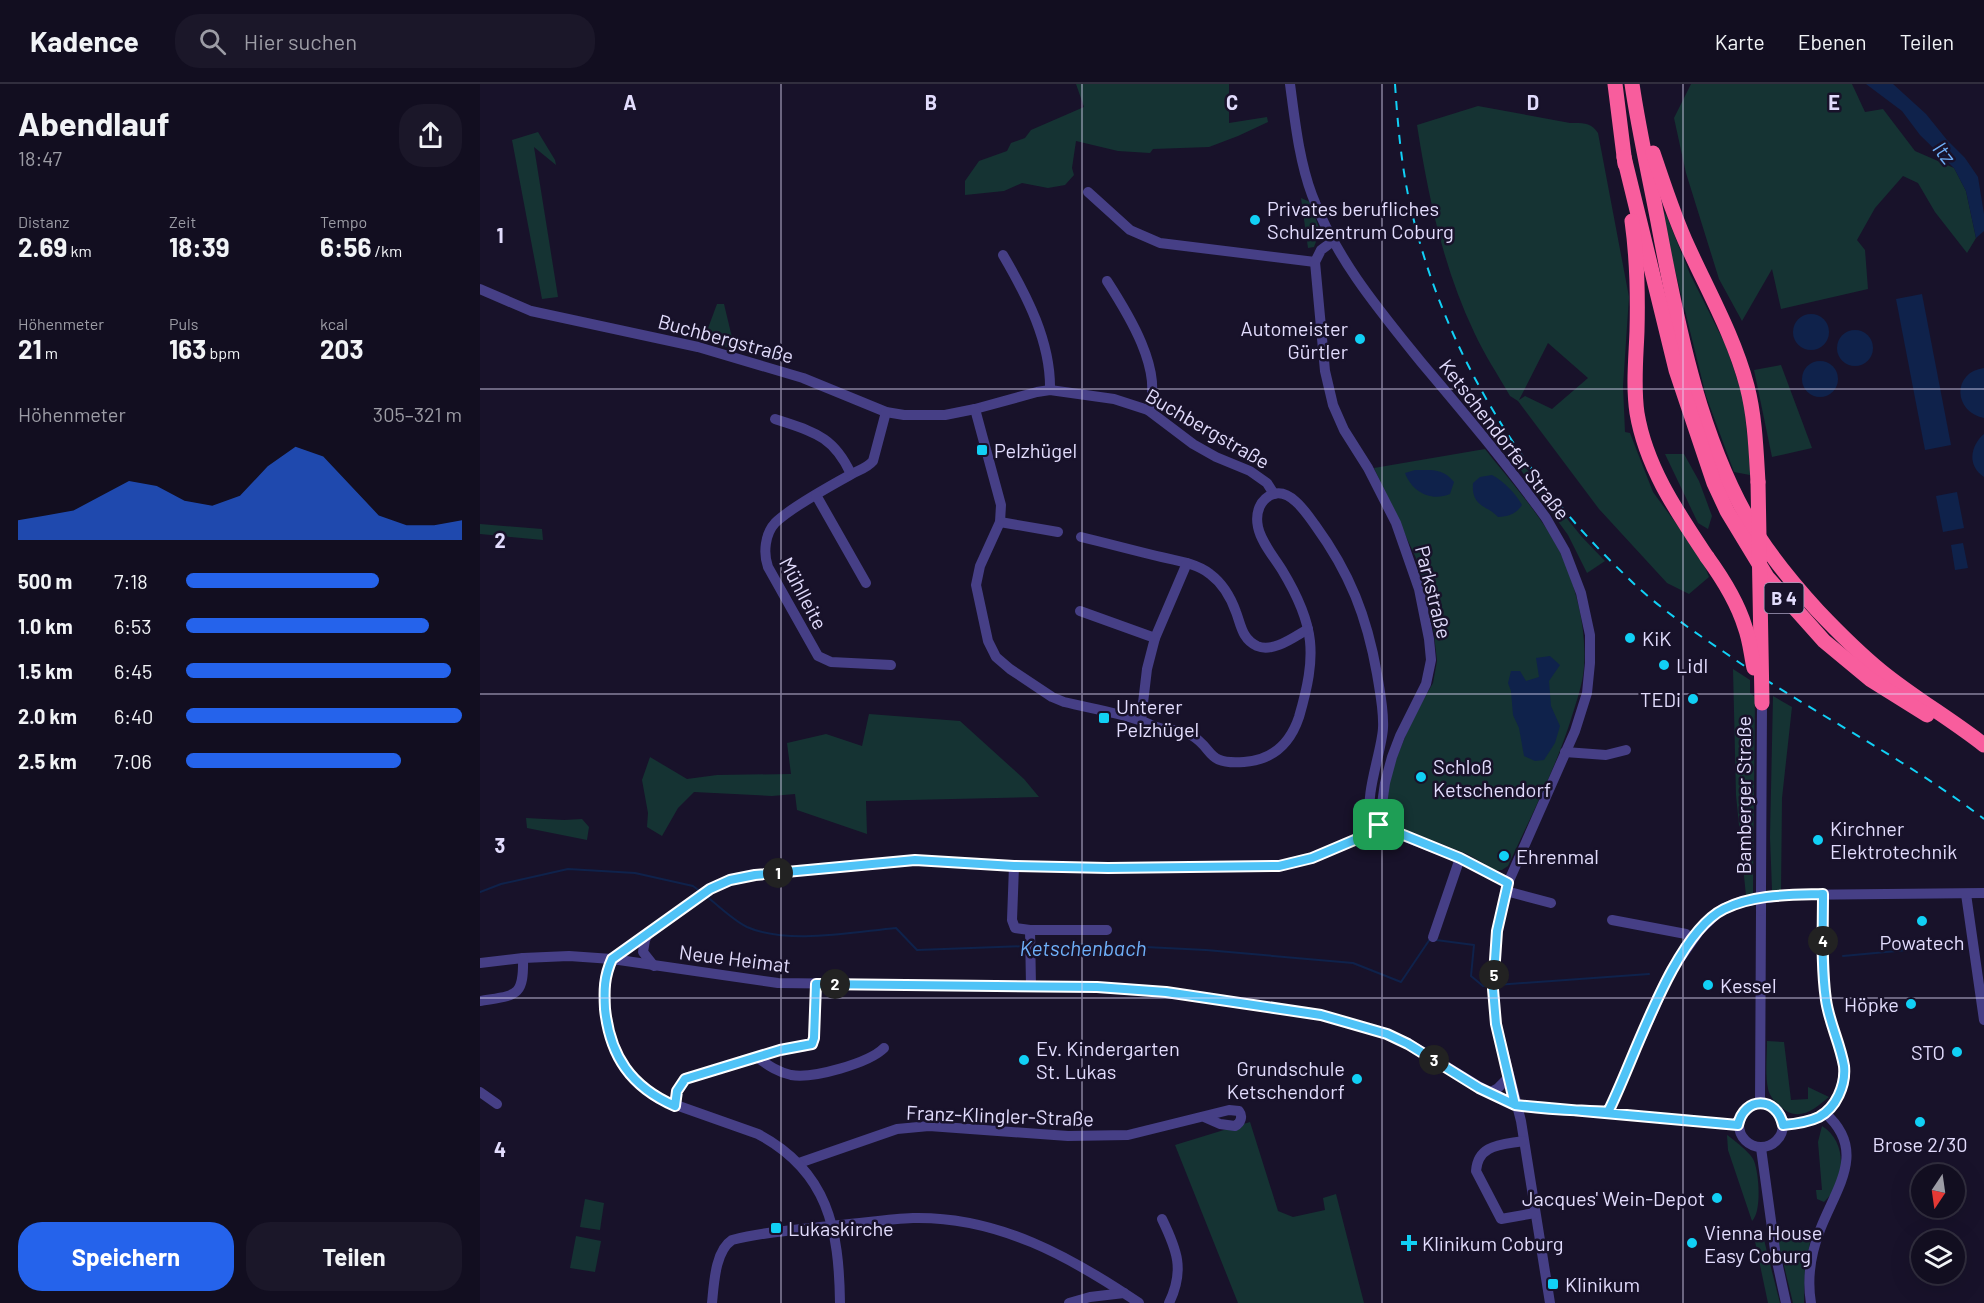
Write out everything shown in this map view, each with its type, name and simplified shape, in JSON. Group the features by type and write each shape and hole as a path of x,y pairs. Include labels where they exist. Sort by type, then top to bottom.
{"highway":[{"name":"B 4","path":"1615,84 1624,156 1676,370 1714,483 1746,545 1785,599 1845,661 1871,680 1984,751"},
{"name":"B 4","path":"1633,91 1671,291 1690,365 1711,437 1739,502 1758,536 1777,562 1797,588 1833,626 1881,671 1984,746"},
{"path":"1633,91 1687,246 1726,326 1740,364 1753,412 1758,482 1762,703"},
{"path":"1624,156 1636,262 1635,385 1637,413 1657,475 1680,517 1731,592 1746,627 1762,703"}],"street":[{"name":"Ketschendorfer Straße","path":"1290,84 1297,132 1308,181 1333,241 1366,293 1534,500 1566,551 1585,608 1591,648 1587,693 1575,731 1507,887 1497,931 1493,985 1496,1024 1515,1105 1521,1121 1550,1303"},
{"path":"1088,192 1130,230 1160,243 1315,262 1321,250 1333,241"},
{"path":"1003,255 1032,311 1047,360 1050,390"},
{"name":"Parkstraße","path":"1315,262 1326,371 1333,405 1344,430 1387,504 1406,549 1427,623 1431,660 1424,690 1400,736 1392,757 1381,801 1379,825"},
{"path":"1107,281 1141,340 1152,388 1151,404 1148,410"},
{"name":"Buchbergstraße","path":"480,289 531,311 698,347 803,378 886,412 929,416 945,415 1050,390 1114,399 1148,410 1193,444 1216,457 1250,471 1267,483 1274,494 1284,494 1294,501 1327,541 1350,581 1368,628 1382,712 1380,746 1370,801 1372,818 1379,825"},
{"path":"975,409 1000,504 1000,522 980,566 976,585 992,652 1010,669 1052,697 1064,702 1140,720 1155,728 1186,732 1196,738 1212,757 1220,761 1247,762 1275,753 1289,739 1296,725 1306,690 1312,657 1308,629 1294,591 1259,532 1258,511 1264,499 1274,494"},
{"name":"Mühlleite","path":"886,412 873,461 868,467 851,474 816,495 774,524 767,540 765,553 768,567 818,656 831,662 891,665"},
{"path":"775,419 821,436 843,456 851,474"},
{"path":"816,495 866,583"},
{"path":"1000,522 1058,532"},
{"path":"1081,537 1187,563 1209,573 1221,585 1235,610 1242,632 1246,639 1254,645 1269,648 1308,629"},
{"path":"1140,720 1147,669 1155,638 1187,563"},
{"path":"1080,611 1155,638"},
{"name":"Bamberger Straße","path":"1760,1103 1762,703"},
{"path":"1565,752 1606,755 1626,750"},
{"path":"840,1303 833,1226 812,1178 799,1163 773,1142 758,1134 743,1127 675,1106 647,1092 629,1074 611,1044 603,989 605,973 612,959 710,889 730,880 755,875 915,860 1014,866 1118,868 1279,866 1312,858 1371,833 1379,825 1460,858 1507,887 1551,903"},
{"path":"1433,937 1460,858"},
{"path":"1014,866 1013,925 1018,929 1030,934 1107,930"},
{"path":"1608,1112 1670,973 1692,940 1722,909 1739,902 1767,897 1823,894 1984,893"},
{"path":"1783,1125 1818,1118 1825,1113 1838,1098 1844,1075 1825,997 1823,894"},
{"path":"1966,894 1984,1020"},
{"path":"1612,920 1686,934 1692,940"},
{"path":"648,934 643,952 655,966"},
{"path":"1030,934 1031,986"},
{"name":"Neue Heimat","path":"480,963 569,956 612,959 755,981 816,984 1097,987 1166,992 1340,1019 1387,1034 1408,1044 1489,1093 1515,1105"},
{"path":"480,1001 507,997 519,990 522,983 523,958"},
{"path":"675,1106 677,1091 685,1079 780,1050 812,1044 816,984"},
{"path":"758,1058 782,1072 794,1076 807,1075 834,1070 870,1058 884,1048"},
{"path":"1489,1093 1509,1077"},
{"path":"480,1092 497,1104"},
{"path":"1760,1103 1776,1109 1783,1125 1782,1134 1777,1141 1761,1148 1745,1141 1738,1125 1745,1110 1760,1103"},
{"path":"1515,1105 1738,1125"},
{"path":"1811,1303 1809,1279 1812,1254 1848,1161 1846,1143 1841,1130 1825,1113"},
{"name":"Franz-Klingler-Straße","path":"799,1163 912,1127 930,1126 1068,1136 1128,1135 1204,1117"},
{"path":"1523,1141 1485,1151 1480,1155 1476,1171 1501,1219 1534,1213"},
{"path":"1761,1148 1776,1257 1786,1303"},
{"path":"712,1303 718,1262 728,1242 738,1238 913,1218 970,1224 1001,1231 1054,1251 1098,1275 1139,1303"},
{"path":"1162,1219 1176,1248 1178,1264 1177,1278 1169,1303"},
{"path":"1090,1297 1097,1285 1098,1275"},
{"path":"1069,1303 1090,1297 1124,1293"}],"green space":[{"path":"1076,84 1229,84 1229,123 1267,117 1268,122 1209,147 1153,149 1150,153 1118,151 1076,141 1072,168 1074,175 1065,185 1048,188 1022,183 1004,191 965,195 965,181 979,161 1007,151 1011,143 1025,138 1031,130 1084,107"},
{"path":"1691,84 1852,84 1865,112 1883,109 1915,151 1954,168 1966,191 1976,238 1967,253 1935,212 1918,183 1903,176 1875,208 1857,240 1865,250 1868,289 1781,309 1772,269 1742,321 1719,279 1686,173 1674,118"},
{"path":"1478,106 1586,124 1598,133 1629,297 1623,386 1625,432 1630,433 1653,492 1702,559 1709,577 1689,594 1667,583 1599,509 1518,401 1510,396 1491,364 1463,307 1445,256 1426,178 1417,125","holes":["1548,343 1588,378 1552,409 1525,396 1519,400"]},
{"path":"538,132 556,165 534,147 558,297 542,299 512,140"},
{"path":"1301,198 1310,202 1320,231 1314,247 1308,248"},
{"path":"1658,201 1667,217 1690,274 1726,346 1743,397 1750,475 1734,472 1706,396"},
{"path":"717,304 724,304 735,350 704,339"},
{"path":"1781,365 1812,448 1772,457 1754,370"},
{"path":"1485,449 1535,512 1560,552 1571,579 1584,638 1583,673 1572,716 1543,792 1508,866 1502,870 1495,870 1467,854 1394,825 1387,813 1386,795 1396,759 1413,718 1433,683 1437,661 1431,608 1416,558 1374,468"},
{"path":"1665,454 1684,454 1699,481 1712,516 1708,529 1698,523"},
{"path":"1525,467 1582,537 1605,561 1587,573 1568,535 1520,469"},
{"path":"480,524 542,529 543,540 480,534"},
{"path":"1733,669 1750,680 1750,693 1755,697 1753,893 1746,896 1736,795"},
{"path":"1773,696 1792,707 1782,798 1781,892 1772,890 1770,837"},
{"path":"869,714 960,721 1024,779 1039,797 866,801 867,834 797,810 795,794 772,796 694,792 678,808 662,836 647,827 648,813 642,780 650,757 687,779 717,775 791,774 787,743 826,734 862,746"},
{"path":"526,818 582,819 589,827 587,840 527,828"},
{"path":"1767,1041 1784,1042 1791,1100 1808,1099 1808,1087 1829,1097 1812,1110 1800,1114 1787,1112 1779,1105 1771,1097 1768,1089"},
{"path":"1250,1122 1278,1211 1293,1217 1325,1210 1323,1198 1336,1194 1364,1303 1238,1303 1175,1145"},
{"path":"1822,1126 1836,1142 1841,1162 1837,1184 1824,1202 1817,1199 1816,1190 1822,1190 1818,1142"},
{"path":"1727,1135 1750,1155 1756,1167 1758,1201 1752,1221 1728,1150"},
{"path":"585,1199 604,1203 600,1230 580,1227"},
{"path":"1761,1228 1780,1303 1768,1303 1753,1232"},
{"path":"576,1236 601,1241 595,1272 570,1268"},
{"path":"1811,1237 1805,1268 1804,1303 1793,1303 1778,1241"}],"water":[{"name":"Itz","path":"1866,84 1893,84 1926,114 1965,158 1978,177 1984,214 1984,231 1976,238 1966,191 1954,168 1920,135 1902,111"},
{"path":"1922,294 1951,445 1925,450 1896,299"},
{"path":"1811,314 1824,319 1829,332 1824,345 1811,350 1798,345 1793,332 1798,319"},
{"path":"1855,330 1868,335 1873,348 1868,361 1855,366 1842,361 1837,348 1842,335"},
{"path":"1820,361 1833,366 1838,379 1833,392 1820,397 1807,392 1802,379 1807,366"},
{"path":"1984,368 1984,418 1966,408 1960,392 1966,377"},
{"path":"1984,434 1984,477 1975,467 1972,456 1976,444"},
{"path":"1415,470 1437,471 1446,474 1454,482 1450,494 1436,497 1417,490 1405,473"},
{"path":"1492,475 1509,488 1522,505 1514,513 1498,517 1477,501 1473,483 1480,477"},
{"path":"1957,492 1964,528 1943,532 1936,496"},
{"path":"1963,543 1968,568 1955,570 1951,545"},
{"path":"1550,656 1560,665 1549,681 1551,706 1560,726 1555,743 1544,760 1535,761 1524,756 1519,728 1513,715 1508,683 1511,671 1520,671 1526,681 1539,677 1536,658"}],"waterway":[{"name":"Ketschenbach","path":"480,892 501,884 568,869 635,873 693,886 701,892"},
{"name":"Ketschenbach","path":"706,896 747,927 781,935 820,936 896,928 917,950 1027,946"},
{"name":"Ketschenbach","path":"1032,946 1085,944 1206,950 1353,963 1401,982 1430,939"},
{"name":"Ketschenbach","path":"1436,940 1474,945 1471,976 1483,986 1491,985"},
{"name":"Ketschenbach","path":"1843,956 1962,945"},
{"name":"Ketschenbach","path":"1496,985 1649,974"}],"railway":[{"path":"1395,84 1401,151 1409,200 1428,268 1446,318 1494,412 1522,456 1554,498 1626,576 1673,616 1756,674 1888,754 1984,819"}],"place":[{"name":"Privates berufliches Schulzentrum Coburg","path":"1255,220"},
{"name":"Automeister Gürtler","path":"1360,339"},
{"name":"Pelzhügel","path":"982,450"},
{"name":"KiK","path":"1630,638"},
{"name":"Lidl","path":"1664,665"},
{"name":"TEDi","path":"1693,699"},
{"name":"Unterer Pelzhügel","path":"1104,718"},
{"name":"Schloß Ketschendorf","path":"1421,777"},
{"name":"Kirchner Elektrotechnik","path":"1818,840"},
{"name":"Ehrenmal","path":"1504,856"},
{"name":"Powatech","path":"1922,921"},
{"name":"Kessel","path":"1708,985"},
{"name":"Höpke","path":"1911,1004"},
{"name":"STO","path":"1957,1052"},
{"name":"Ev. Kindergarten St. Lukas","path":"1024,1060"},
{"name":"Grundschule Ketschendorf","path":"1357,1079"},
{"name":"Brose 2/30","path":"1920,1122"},
{"name":"Jacques' Wein-Depot","path":"1717,1198"},
{"name":"Lukaskirche","path":"776,1228"},
{"name":"Klinikum Coburg","path":"1409,1243"},
{"name":"Vienna House Easy Coburg","path":"1692,1243"},
{"name":"Klinikum","path":"1553,1284"}],"route":[{"path":"1379,825 1371,833 1312,858 1279,866 1108,868 1014,866 915,860 755,875 730,880 710,889 612,959 605,973 603,989 611,1044 629,1074 647,1092 675,1106 677,1091 685,1079 780,1050 812,1044 816,984 1097,987 1166,992 1340,1019 1387,1034 1408,1044 1479,1088 1515,1105 1528,1107 1608,1112 1738,1125 1745,1110 1760,1103 1776,1109 1783,1125 1818,1118 1838,1098 1842,1087 1844,1067 1825,997 1823,894 1788,895 1739,902 1722,909 1712,917 1692,940 1670,973 1608,1112 1515,1105 1499,1041 1493,989 1497,931 1508,883 1460,858 1379,825"}]}
